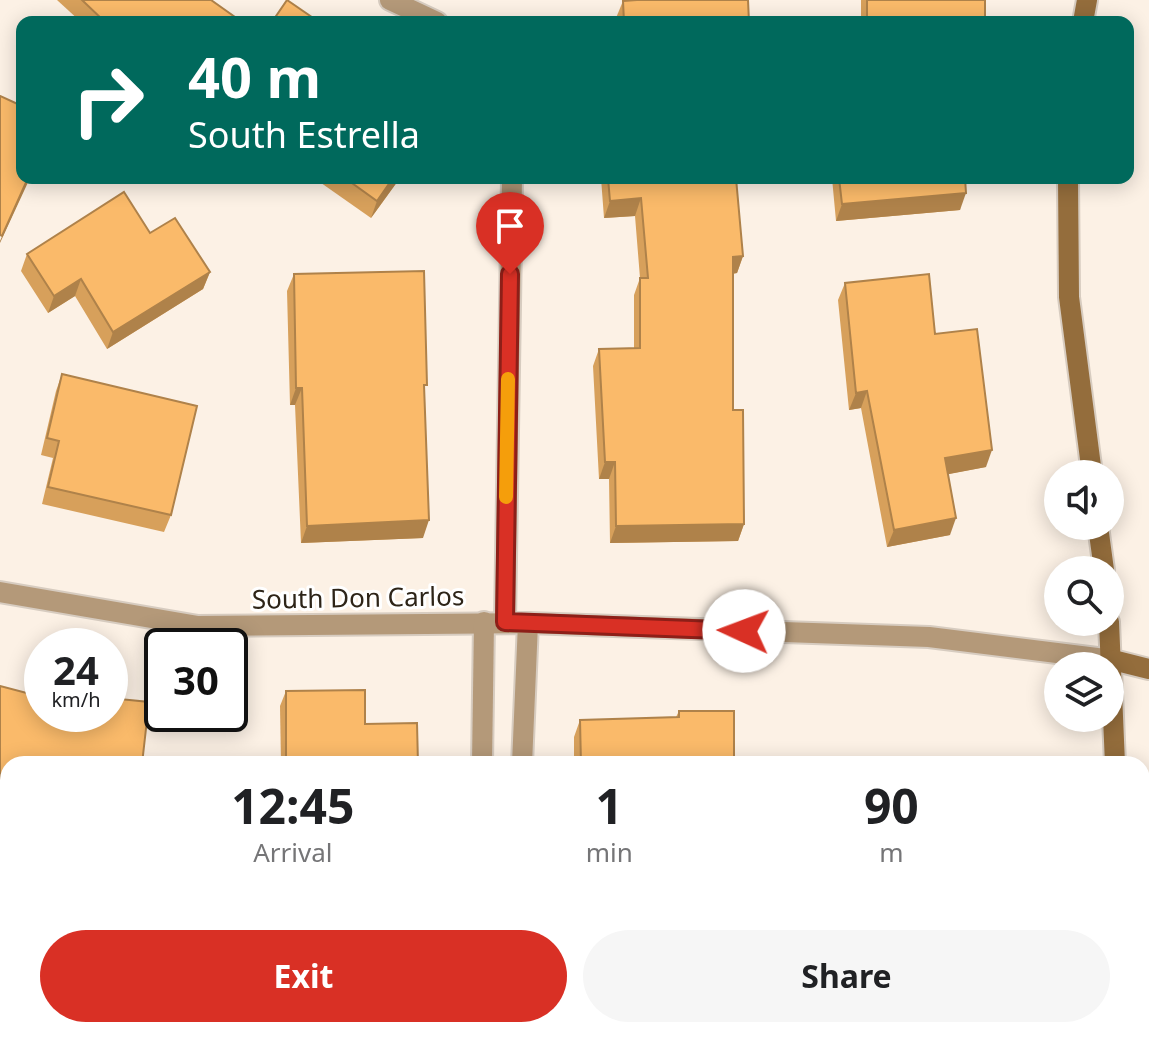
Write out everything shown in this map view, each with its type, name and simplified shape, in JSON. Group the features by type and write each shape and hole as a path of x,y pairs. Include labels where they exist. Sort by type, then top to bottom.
{"street":[{"path":"390,0 424,16"},
{"path":"483,756 494,622 512,184"},
{"path":"1068,184 1069,297 1090,460"},
{"name":"South Don Carlos","path":"0,592 198,626 528,623 929,637 1049,652"},
{"path":"522,756 528,623"},
{"name":"South Don Carlos","path":"1124,663 1149,669"},
{"path":"1114,732 1115,756"}],"building":[{"path":"82,0 211,0 234,16 99,16"},
{"path":"287,0 310,16 276,16"},
{"path":"748,0 749,16 624,16 623,1"},
{"path":"867,0 985,0 985,16 867,16"},
{"path":"0,96 16,103 16,184 25,184 0,235"},
{"path":"353,184 389,184 377,201"},
{"path":"609,184 737,184 743,256 733,257 733,410 743,410 744,524 616,526 615,462 605,462 599,349 640,348 640,278 648,278 641,198 610,201"},
{"path":"840,184 965,184 966,193 842,204"},
{"path":"124,192 150,233 175,218 210,272 113,332 81,279 54,296 27,254"},
{"path":"424,271 429,520 307,526 302,388 296,388 294,274"},
{"path":"929,274 935,334 977,329 992,450 945,458 956,518 894,530 867,391 856,393 845,283"},
{"path":"62,374 197,406 171,515 48,487 59,441 47,438"},
{"path":"0,686 24,692 24,732 128,732 128,700 144,701 143,756 0,756"},
{"path":"365,690 365,724 417,723 418,756 286,756 286,691"},
{"path":"679,711 734,711 734,756 581,756 580,720 679,717"}],"slow traffic":[{"path":"506,497 508,379"}],"route":[{"path":"510,274 505,622 744,631"}]}
